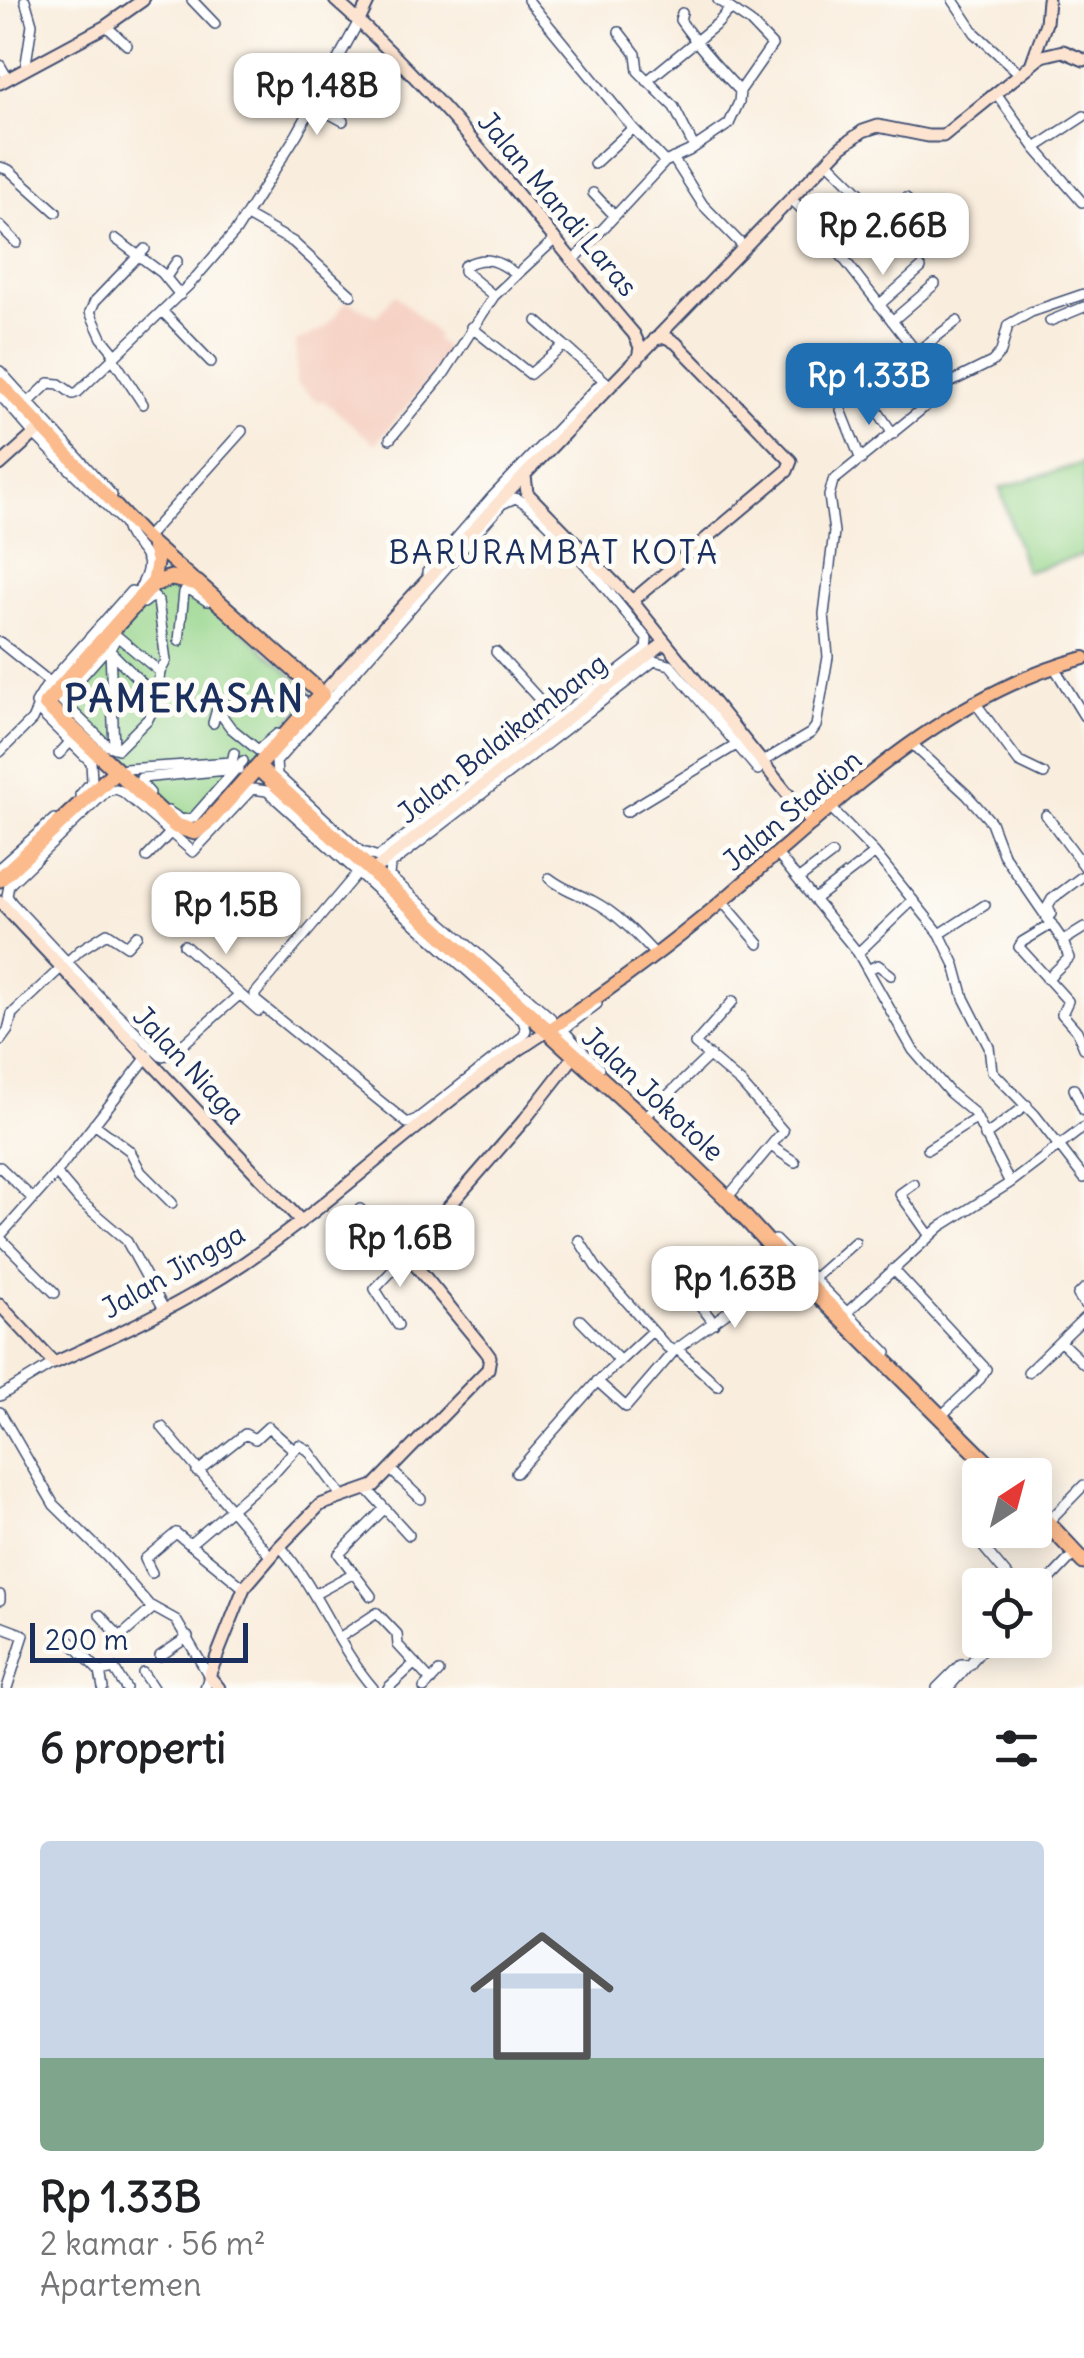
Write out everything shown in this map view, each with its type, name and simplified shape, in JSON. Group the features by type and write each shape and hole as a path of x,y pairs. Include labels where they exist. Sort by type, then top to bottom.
{"highway":[{"path":"170,578 197,583 322,694 243,763 202,828 190,832 172,830 120,770 74,738 42,703 153,584 170,578"},
{"name":"Jalan Jokotole","path":"243,763 646,1116 728,1196 781,1256 986,1458"},
{"path":"0,879 120,770"},
{"path":"1052,1524 1080,1557"}],"main road":[{"path":"4,81 106,26 144,0"},
{"name":"Jalan Mandi Laras","path":"336,0 439,102 634,334"},
{"path":"359,20 370,0"},
{"path":"1032,62 1046,24 1048,0"},
{"path":"1046,24 1063,50 1084,60"},
{"path":"322,694 608,384 638,360 846,142 878,126 943,136 1032,62 1063,50"},
{"path":"673,323 671,332 676,343"},
{"path":"632,601 790,467 788,456 676,343 666,338 645,340 634,334"},
{"path":"634,334 640,347 638,360"},
{"path":"0,383 26,406 37,431 197,583"},
{"path":"0,465 37,431"},
{"path":"525,476 527,493 632,601 741,742 812,824"},
{"path":"508,491 527,493"},
{"path":"149,539 157,561 153,584"},
{"name":"Jalan Balaikambang","path":"361,869 664,643"},
{"name":"Jalan Stadion","path":"558,1037 694,924 724,904 776,854 912,744 974,701 1084,658"},
{"name":"Jalan Niaga","path":"0,902 65,965 300,1220"},
{"path":"219,1688 207,1682 244,1588 270,1557 320,1505 368,1490 488,1369 490,1357 407,1255 517,1129 558,1037"},
{"name":"Jalan Jingga","path":"54,1363 164,1309 244,1263 409,1132 558,1037"},
{"path":"0,1305 54,1363"}],"street":[{"path":"25,0 32,24 25,70"},
{"path":"192,0 216,24"},
{"path":"572,262 669,160 729,124 740,91 772,44 718,0"},
{"path":"954,0 975,33 1020,74"},
{"path":"532,1 632,128 669,160 743,246"},
{"path":"647,81 730,9"},
{"path":"682,13 680,20 694,41 740,91"},
{"path":"26,406 48,383 75,394 180,294 221,249 247,216 359,20"},
{"path":"106,26 127,45"},
{"path":"619,32 636,54 636,67 674,107 694,147"},
{"path":"0,65 4,81"},
{"path":"996,93 1034,148 1083,203"},
{"path":"313,105 343,122"},
{"path":"1034,148 1084,116"},
{"path":"594,164 632,128"},
{"path":"828,161 884,218 906,198"},
{"path":"0,167 9,170 56,212"},
{"path":"593,194 614,216"},
{"path":"791,199 816,222 943,386"},
{"path":"247,216 294,242 347,292"},
{"path":"0,226 17,243"},
{"path":"116,238 142,253 180,294"},
{"path":"390,440 443,376 494,296 554,240"},
{"path":"142,253 95,301 90,312 144,404"},
{"path":"494,296 464,271 464,266 496,260 517,275"},
{"path":"166,277 177,261"},
{"path":"879,305 921,268"},
{"path":"892,321 934,284"},
{"path":"1050,320 1080,304"},
{"path":"764,768 816,726 828,657 824,614 834,532 830,488 837,478 927,405 943,386 992,362 1001,352 1006,328 1017,319 1080,304"},
{"path":"162,311 211,362"},
{"path":"0,371 26,406 149,539 316,680 328,680 340,672 492,497 608,384 537,321"},
{"path":"918,351 957,322"},
{"path":"471,327 530,374 564,346"},
{"path":"903,383 930,368"},
{"path":"863,388 892,434"},
{"path":"0,395 124,523 124,530 147,558 148,568 138,593 132,591 51,684 32,720 0,752"},
{"path":"841,410 860,460"},
{"path":"149,539 242,431"},
{"path":"509,499 522,500 530,507 648,639 642,655 558,720 378,856 360,851 276,775 279,757 298,734 509,499"},
{"path":"180,641 182,596 189,589 300,680 304,686 301,694"},
{"path":"114,748 110,650 150,596 156,597 166,662 160,672 157,698 148,718 126,743 114,748 102,742 61,700 105,649 110,650 157,698"},
{"path":"117,636 160,672"},
{"path":"0,642 51,684"},
{"path":"496,652 558,720"},
{"path":"51,684 76,659 84,662"},
{"path":"558,1037 389,876 390,865 654,660 670,665 741,742 626,812"},
{"path":"1054,667 1084,716"},
{"path":"160,684 175,695"},
{"path":"974,701 1019,762 1044,774"},
{"path":"213,723 217,709 223,706 305,702 261,750 248,744 217,709"},
{"path":"0,866 92,781 91,762 74,738 59,754"},
{"path":"912,744 967,794 991,822 1003,854 1064,938"},
{"path":"243,763 186,821 170,813 140,782 141,778 243,763"},
{"path":"120,770 243,763"},
{"path":"241,998 172,1054 161,1056 65,965 7,896 8,885 107,791 123,792 172,830 193,852 252,789 260,788 361,869 523,1021 526,1030 522,1037 418,1120 408,1123 255,1000 255,994 361,869"},
{"path":"831,808 875,854 940,934 988,1047 992,1071 1059,1144 1084,1178"},
{"path":"1046,815 1082,859"},
{"path":"147,858 172,830"},
{"path":"776,854 869,968 913,1050 977,1118 1010,1183"},
{"path":"799,879 832,854"},
{"path":"814,898 875,854"},
{"path":"160,1070 241,998 361,869"},
{"path":"1047,979 1069,958 1049,903 1084,875"},
{"path":"549,878 610,912 656,955"},
{"path":"858,953 913,900"},
{"path":"710,1055 646,1116 563,1030 724,904 759,944"},
{"path":"940,934 985,905"},
{"path":"1052,924 1019,947 1068,1001 1062,1014 1077,1031 1084,1048"},
{"path":"1064,938 1084,928"},
{"path":"0,1041 12,1014 91,940 110,934 124,946 137,935"},
{"path":"184,945 241,998 409,1132"},
{"path":"869,968 882,966 891,974"},
{"path":"733,1001 695,1042 783,1129 728,1196 811,1282 855,1242"},
{"path":"54,1294 0,1237 148,1056"},
{"path":"1074,1089 1084,1111"},
{"path":"985,1136 1026,1106"},
{"path":"928,1149 977,1118"},
{"path":"94,1124 130,1151 141,1172 172,1203"},
{"path":"844,1314 930,1236 1084,1127"},
{"path":"771,1146 795,1162"},
{"path":"0,1166 33,1200"},
{"path":"56,1173 78,1200 126,1240 164,1309"},
{"path":"914,1184 900,1194 930,1236"},
{"path":"360,1209 407,1255 374,1289 398,1324"},
{"path":"579,1240 603,1275 652,1331 718,1386"},
{"path":"597,1382 622,1406 653,1379 672,1349 712,1320 781,1256"},
{"path":"893,1269 984,1364 984,1374 943,1414"},
{"path":"679,1278 712,1320"},
{"path":"1084,1289 1078,1295 1084,1304"},
{"path":"1028,1372 1084,1318"},
{"path":"580,1320 620,1361"},
{"path":"516,1473 597,1382 652,1331"},
{"path":"1061,1342 1084,1364"},
{"path":"0,1396 54,1363"},
{"path":"2,1415 54,1505 152,1608 173,1617 188,1637 207,1682"},
{"path":"162,1426 270,1557"},
{"path":"197,1472 246,1434 254,1439 268,1427 294,1450"},
{"path":"190,1544 299,1446 308,1450 342,1497"},
{"path":"391,1470 421,1499"},
{"path":"1052,1518 1084,1485"},
{"path":"368,1490 409,1536"},
{"path":"372,1596 339,1554 384,1509"},
{"path":"152,1573 145,1559 176,1533 244,1588"},
{"path":"280,1546 301,1570 356,1667 374,1688"},
{"path":"984,1548 1001,1568"},
{"path":"1052,1581 1080,1557"},
{"path":"315,1594 352,1574"},
{"path":"100,1616 120,1637 152,1608"},
{"path":"339,1638 377,1612 397,1634 398,1645 427,1684 439,1672"},
{"path":"0,1626 24,1634 8,1688"},
{"path":"160,1656 188,1637"},
{"path":"70,1642 100,1672 103,1688"},
{"path":"943,1687 976,1658"},
{"path":"388,1688 415,1663"},
{"path":"100,1672 114,1669 126,1688"},
{"path":"144,1672 153,1688"}],"shaded area":[{"path":"395,294 452,354 375,444 323,400 319,402 296,384 296,342 325,328 347,301 377,316"}],"green space":[{"path":"1084,463 1084,555 1026,572 1000,488"},
{"path":"178,573 310,691 310,697 201,821 190,825 182,823 51,701 156,581"}],"district":[{"name":"BARURAMBAT KOTA","path":"554,552"},
{"name":"PAMEKASAN","path":"185,698"}]}
